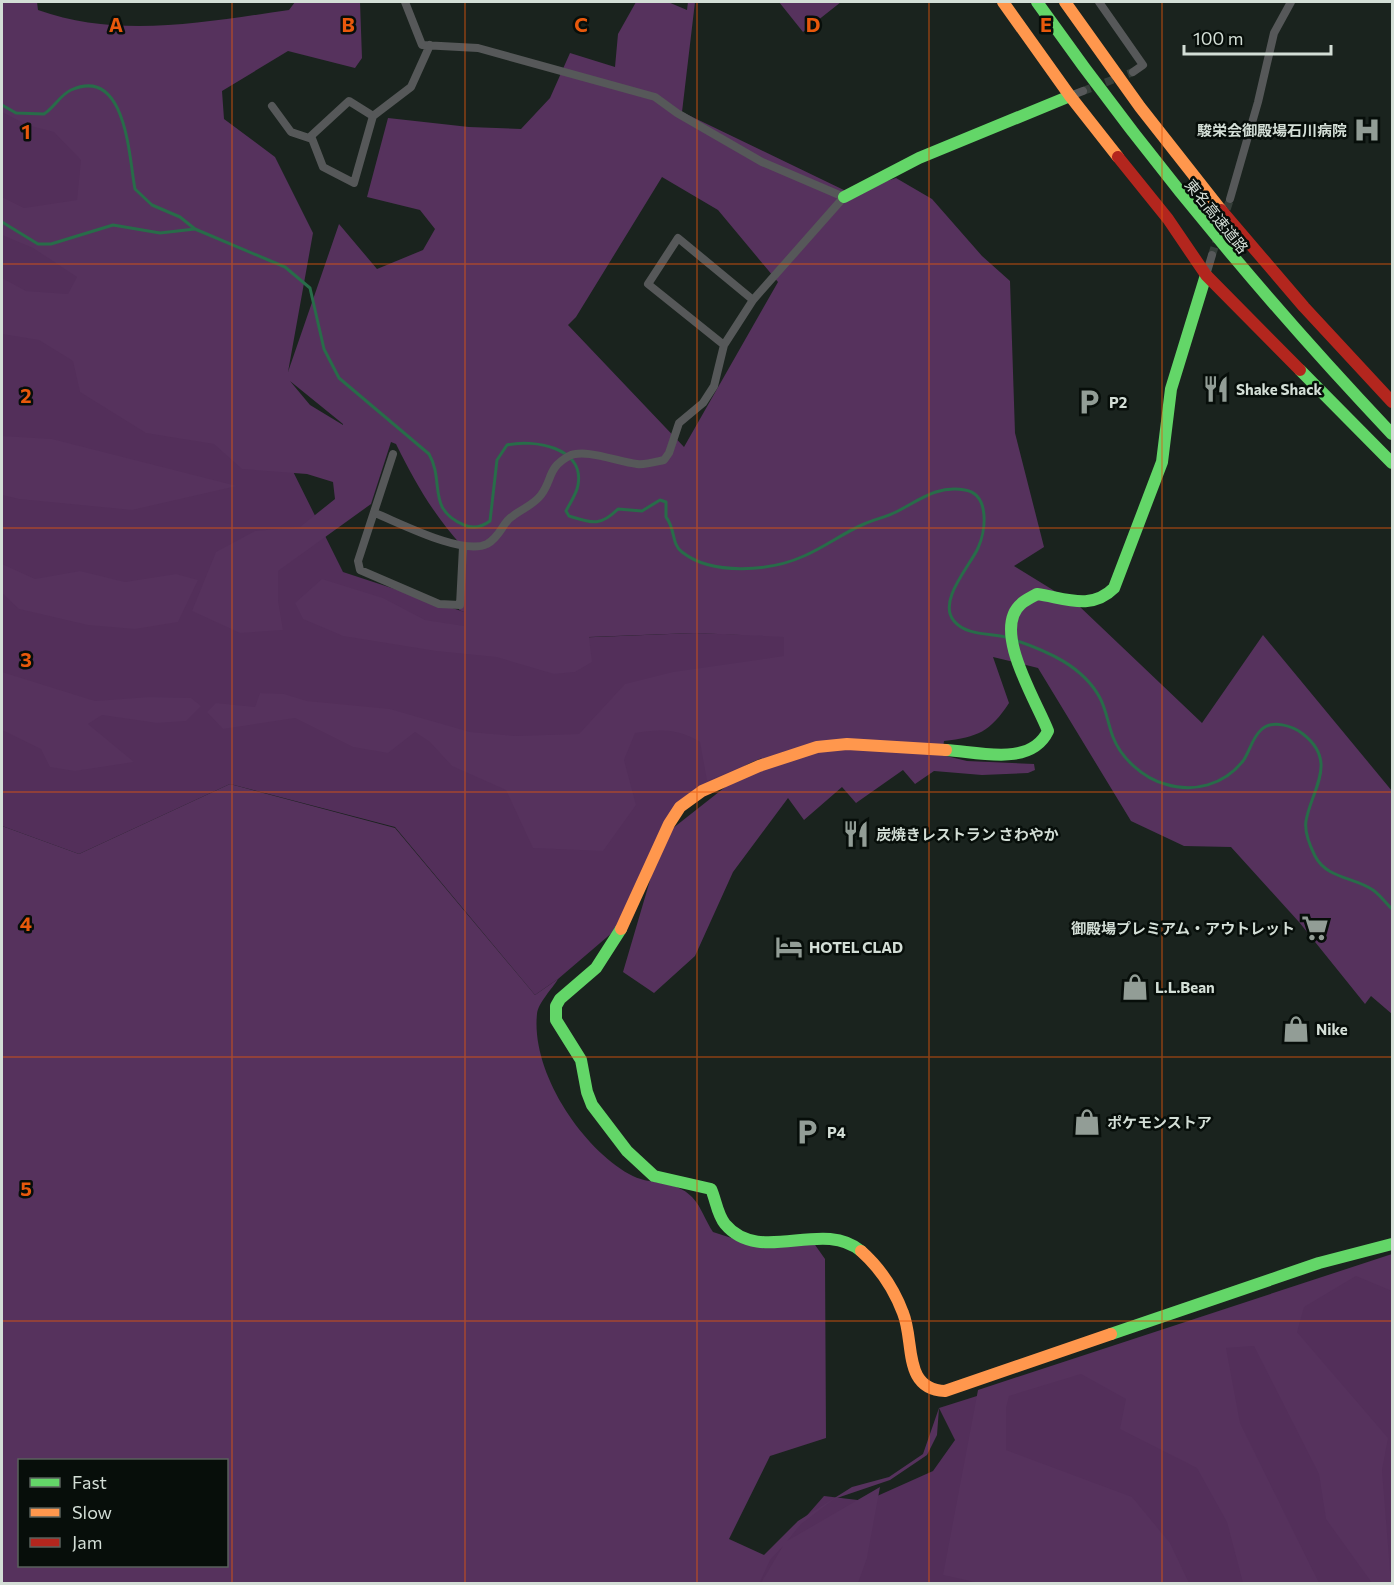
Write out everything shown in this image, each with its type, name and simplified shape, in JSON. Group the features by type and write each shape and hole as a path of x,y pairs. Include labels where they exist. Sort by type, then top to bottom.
{"main road":[{"path":"1003,2 1070,96 1168,219 1206,275 1392,463"},
{"name":"東名高速道路","path":"1037,2 1087,74 1234,262 1392,434"},
{"name":"東名高速道路","path":"1065,2 1176,154 1250,245 1306,311 1392,402"},
{"path":"844,197 920,158 1070,96"},
{"path":"1206,275 1173,380 1159,470 1114,588 1103,599 1088,603 1049,595 1029,597 1016,615 1016,651 1019,666 1043,715 1047,731 1038,747 1031,752 1008,754 847,744 828,745 794,753 697,793 682,805 643,880 635,906 623,929 596,968 556,1004 556,1021 580,1058 586,1092 592,1106 641,1166 653,1175 666,1181 692,1182 711,1189 724,1223 735,1234 750,1241 832,1238 849,1242 863,1251 901,1305 907,1322 914,1372 921,1383 931,1390 945,1390 1319,1263 1392,1244"}],"street":[{"path":"375,513 463,547 486,544 499,534 508,520 539,497 546,488 550,471 570,456 588,454 614,461 640,464 664,460 669,453 679,423 702,403 714,387 724,345 753,300 844,197 762,162 677,113 655,97 478,48 422,45 405,2"},
{"path":"1099,2 1143,66 1132,72"},
{"path":"1230,199 1258,102 1274,33 1291,2"},
{"path":"373,116 349,101 311,136 322,167 354,183 373,116 411,87 430,45"},
{"path":"1070,96 1083,91"},
{"path":"272,106 291,132 312,139"},
{"path":"724,345 648,284 678,238 753,300"},
{"path":"1206,275 1212,255"},
{"path":"393,454 358,561 360,570 439,604 460,605 463,547"}],"shaded area":[{"path":"2,2 37,2 38,10 69,19 131,26 194,23 257,15 289,10 295,2 360,2 362,58 355,68 288,51 222,91 224,119 275,157 313,233 288,372 339,224 377,269 423,250 435,229 420,210 367,197 388,118 469,127 521,129 550,98 570,53 615,67 618,34 636,2 668,2 687,10 688,2 695,2 682,112 850,193 896,178 932,199 982,256 1010,281 1015,433 1044,547 1014,566 1079,606 1202,723 1263,635 1392,791 1392,1014 1371,996 1365,1004 1299,922 1231,847 1184,846 1131,821 1038,668 993,657 1009,703 989,727 974,735 944,741 942,755 967,761 1034,764 1035,770 1028,773 982,775 934,771 915,784 903,770 856,803 842,787 804,820 788,798 733,872 695,956 654,993 623,972 663,836 762,758 707,781 700,742 676,732 635,733 624,760 636,805 603,851 533,848 506,790 452,766 430,742 415,732 388,753 353,747 295,718 223,729 207,712 216,703 255,707 260,693 284,694 307,701 390,709 470,732 515,736 579,734 625,684 673,672 784,656 784,637 694,633 589,637 592,662 575,672 554,674 496,657 436,651 343,636 303,619 295,603 322,579 383,598 425,620 464,626 464,612 459,610 462,600 463,547 434,510 396,444 391,442 371,504 278,571 278,600 283,630 240,633 192,611 216,552 255,531 300,527 335,499 333,482 307,474 242,469 214,444 146,433 80,392 73,361 39,340 2,334 2,278 26,291 68,294 77,277 33,248 2,235 2,197 24,208 77,200 81,160 54,132 27,125 2,112","holes":["662,177 718,210 778,282 684,447 568,325 576,317","290,381 343,424 343,425 310,405"]},
{"path":"779,2 841,2 803,32"},
{"path":"2,4 261,407 343,572 546,639 694,633 784,636 785,740 673,812 634,914 558,979 535,995 395,827 230,784 79,854 2,826"},
{"path":"2,436 52,439 237,486 132,510 19,499 2,495"},
{"path":"2,564 35,579 80,571 125,582 176,574 198,580 178,622 135,629 88,625 19,609 2,593"},
{"path":"2,672 95,701 149,697 191,698 201,706 186,721 157,723 102,715 88,724 134,762 75,771 50,767 41,749 2,730"},
{"path":"230,784 395,828 535,995 558,979 538,1010 537,1036 542,1059 562,1105 593,1145 611,1161 637,1178 670,1185 685,1191 698,1205 713,1232 753,1245 813,1242 825,1259 826,1438 770,1456 729,1539 764,1555 798,1521 852,1487 889,1477 923,1454 939,1408 937,1435 927,1455 890,1480 834,1499 801,1524 787,1541 880,1487 867,1558 858,1583 761,1583 783,1546 770,1560 759,1584 2,1583 2,826 79,854"},
{"path":"1392,1254 1392,1291 1356,1276 1304,1307 1297,1332 1388,1438 1382,1470 1391,1583 1372,1583 1326,1519 1319,1474 1254,1346 1226,1348 1240,1423 1319,1583 1243,1583 1227,1522 1197,1468 1120,1429 1126,1399 1081,1374 1009,1396 1006,1408 1006,1450 1132,1497 1170,1543 1189,1583 984,1584 943,1575 978,1390"},
{"path":"1392,1264 1392,1583 747,1584 824,1496 866,1501 933,1471 955,1440 939,1408"}],"waterway":[{"path":"2,105 16,113 44,114 71,90 90,86 104,91 114,102 122,119 135,189 152,205 180,217 195,229 285,267 310,288 324,349 339,378 429,454 434,464 440,503 452,519 471,527 484,525 490,521 497,460 507,445 518,443 543,445 555,449 574,462 578,472 578,485 566,511 569,516 590,522 601,521 618,509 642,511 660,500 666,502 666,517 679,549 695,560 725,568 759,568 791,561 930,494 946,489 965,490 979,498 984,514 983,532 978,548 952,594 949,604 950,613 954,621 965,629 1009,638"},
{"path":"2,222 38,244 51,244 113,225 160,233 195,229"},
{"path":"1015,640 1063,661 1084,677 1100,698 1113,737 1127,760 1141,772 1165,784 1176,787 1197,787 1208,785 1227,776 1243,761 1261,730 1271,725 1294,728 1303,734 1314,745 1321,766 1306,821 1308,839 1315,856 1327,869 1373,890 1392,909"}],"tunnel":[{"path":"1083,91 1133,72"},
{"path":"1212,255 1230,199"}],"traffic: fast":[{"path":"1037,2 1120,115 1251,278 1392,434"},
{"path":"844,197 919,158 1070,96"},
{"path":"946,750 1003,755 1017,753 1030,749 1040,742 1048,731 1013,648 1011,631 1013,616 1021,604 1037,594 1087,601 1105,595 1114,588 1162,462 1171,389 1206,275"},
{"path":"1300,370 1392,463"},
{"path":"621,929 596,968 560,999 556,1006 556,1020 581,1060 592,1105 627,1151 654,1176 711,1189 722,1220 739,1236 756,1241 773,1242 828,1239 845,1242 861,1251"},
{"path":"1111,1334 1319,1263 1392,1244"}],"traffic: slow":[{"path":"1003,2 1070,96 1118,157"},
{"path":"1065,2 1140,107 1221,210"},
{"path":"621,929 669,824 680,807 702,791 759,766 817,747 847,744 946,750"},
{"path":"861,1251 891,1287 903,1313 916,1373 922,1382 931,1388 945,1391 1111,1334"}],"traffic: jam":[{"path":"1118,157 1168,219 1206,275 1300,370"},
{"path":"1221,210 1304,307 1392,402"}],"place":[{"name":"駿栄会御殿場石川病院","path":"1367,130"},
{"name":"Shake Shack","path":"1216,389"},
{"name":"P2","path":"1089,402"},
{"name":"炭焼きレストラン さわやか","path":"856,834"},
{"name":"御殿場プレミアム・アウトレット","path":"1315,928"},
{"name":"HOTEL CLAD","path":"789,947"},
{"name":"L.L.Bean","path":"1135,987"},
{"name":"Nike","path":"1296,1029"},
{"name":"ポケモンストア","path":"1087,1122"},
{"name":"P4","path":"807,1132"}]}
